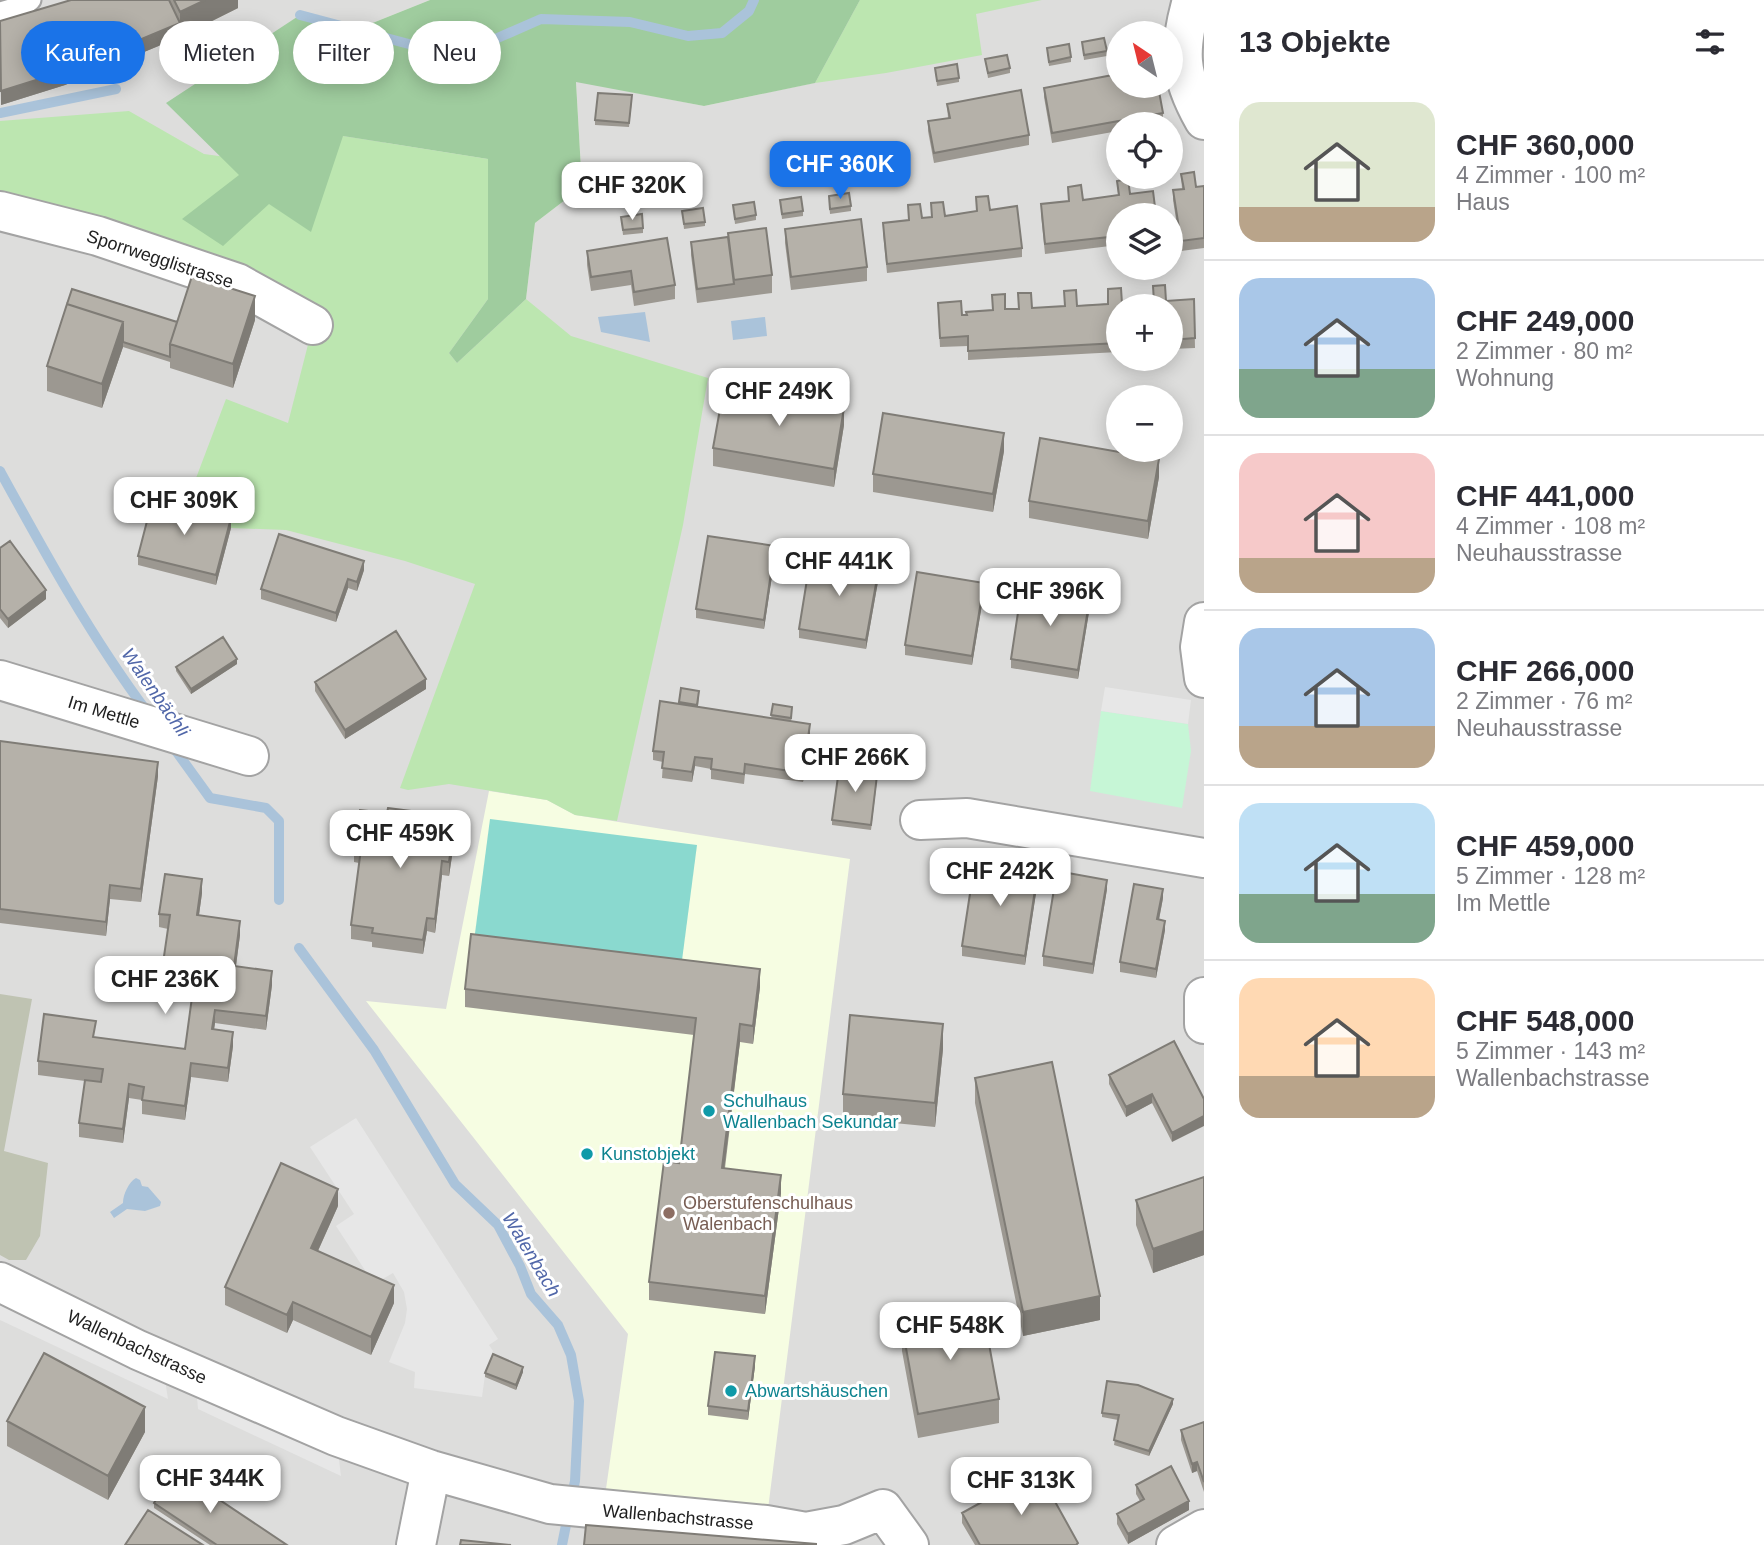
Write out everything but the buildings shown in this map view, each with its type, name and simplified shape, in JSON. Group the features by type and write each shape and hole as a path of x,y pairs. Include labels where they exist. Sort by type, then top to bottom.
{"street":[{"path":"1192,0 1182,34 1183,72 1204,120"},
{"name":"Sporrwegglistrasse","path":"0,211 98,236 237,284 313,325"},
{"path":"1204,622 1200,647 1204,678"},
{"name":"Im Mettle","path":"0,680 249,756"},
{"path":"920,820 967,818 1204,858"},
{"name":"Wallenbachstrasse","path":"0,1282 138,1350 336,1436 431,1470 550,1504 766,1525 806,1532 844,1525 883,1509 909,1545"},
{"path":"416,1545 431,1470"},
{"path":"1176,1545 1204,1530"}],"lane":[{"path":"0,12 25,5 30,0"}],"shaded area":[{"path":"0,0 430,0 378,21 322,21 300,15 304,21 293,21 293,84 346,84 488,299 526,299 535,223 582,187 576,81 704,106 814,83 860,0 1204,0 1204,1545 0,1545"},
{"path":"645,312 650,342 601,332 598,317"},
{"path":"765,317 767,336 733,340 731,321"},
{"path":"1105,687 1191,700 1188,724 1101,711"},
{"name":"Oberstufenschulhaus Walenbach","path":"489,791 547,800 575,815 850,859 766,1525 603,1510 628,1334 366,1001 446,1009"},
{"path":"490,819 697,845 681,968 474,941"},
{"path":"0,994 32,999 4,1151 48,1163 40,1236 26,1260 9,1260 0,1255"},
{"path":"356,1118 498,1339 489,1345 493,1351 485,1375 482,1397 414,1388 415,1372 389,1362 405,1323 407,1309 404,1292 393,1273 374,1284 336,1226 354,1214 310,1147"},
{"path":"136,1178 161,1202 160,1206 145,1211 127,1209 114,1218 110,1212 123,1203 127,1189"},
{"path":"0,1281 162,1361 168,1399 0,1320"},
{"path":"195,1375 336,1436 341,1476 198,1409"}],"green space":[{"path":"430,0 860,0 815,83 704,106 576,82 582,187 535,223 526,299 457,363 449,353 488,299 488,159 343,136 311,232 269,204 223,246 182,219 239,175 166,103 195,84 279,84 279,29 300,15 322,21 293,21 293,84 394,84 394,21 378,21"},
{"path":"860,0 1042,0 976,14 982,55 815,83"},
{"path":"129,111 204,154 270,163 343,136 488,159 488,299 449,353 457,363 526,299 571,336 708,378 683,525 617,821 575,815 547,800 449,784 408,790 400,788 475,584 405,561 286,530 231,528 182,515 226,399 288,423 313,325 0,211 0,121"},
{"path":"1101,711 1188,724 1191,751 1182,808 1090,791"}],"waterway":[{"path":"300,15 450,55 541,19 630,22 688,36 722,33 749,11 754,0"},
{"path":"0,113 116,89"},
{"name":"Walenbächli","path":"0,471 88,625 148,713"},
{"name":"Walenbächli","path":"171,744 210,798 266,808 279,821 279,900"},
{"name":"Walenbach","path":"299,948 374,1050 455,1184 498,1225 520,1266 531,1294 558,1325 571,1355 579,1401 575,1481 571,1500"},
{"name":"Walenbach","path":"562,1545 568,1515"}],"place":[{"name":"Schulhaus Wallenbach Sekundar","path":"709,1111"},
{"name":"Kunstobjekt","path":"587,1154"},
{"name":"Oberstufenschulhaus Walenbach","path":"669,1213"},
{"name":"Abwartshäuschen","path":"731,1391"}]}
